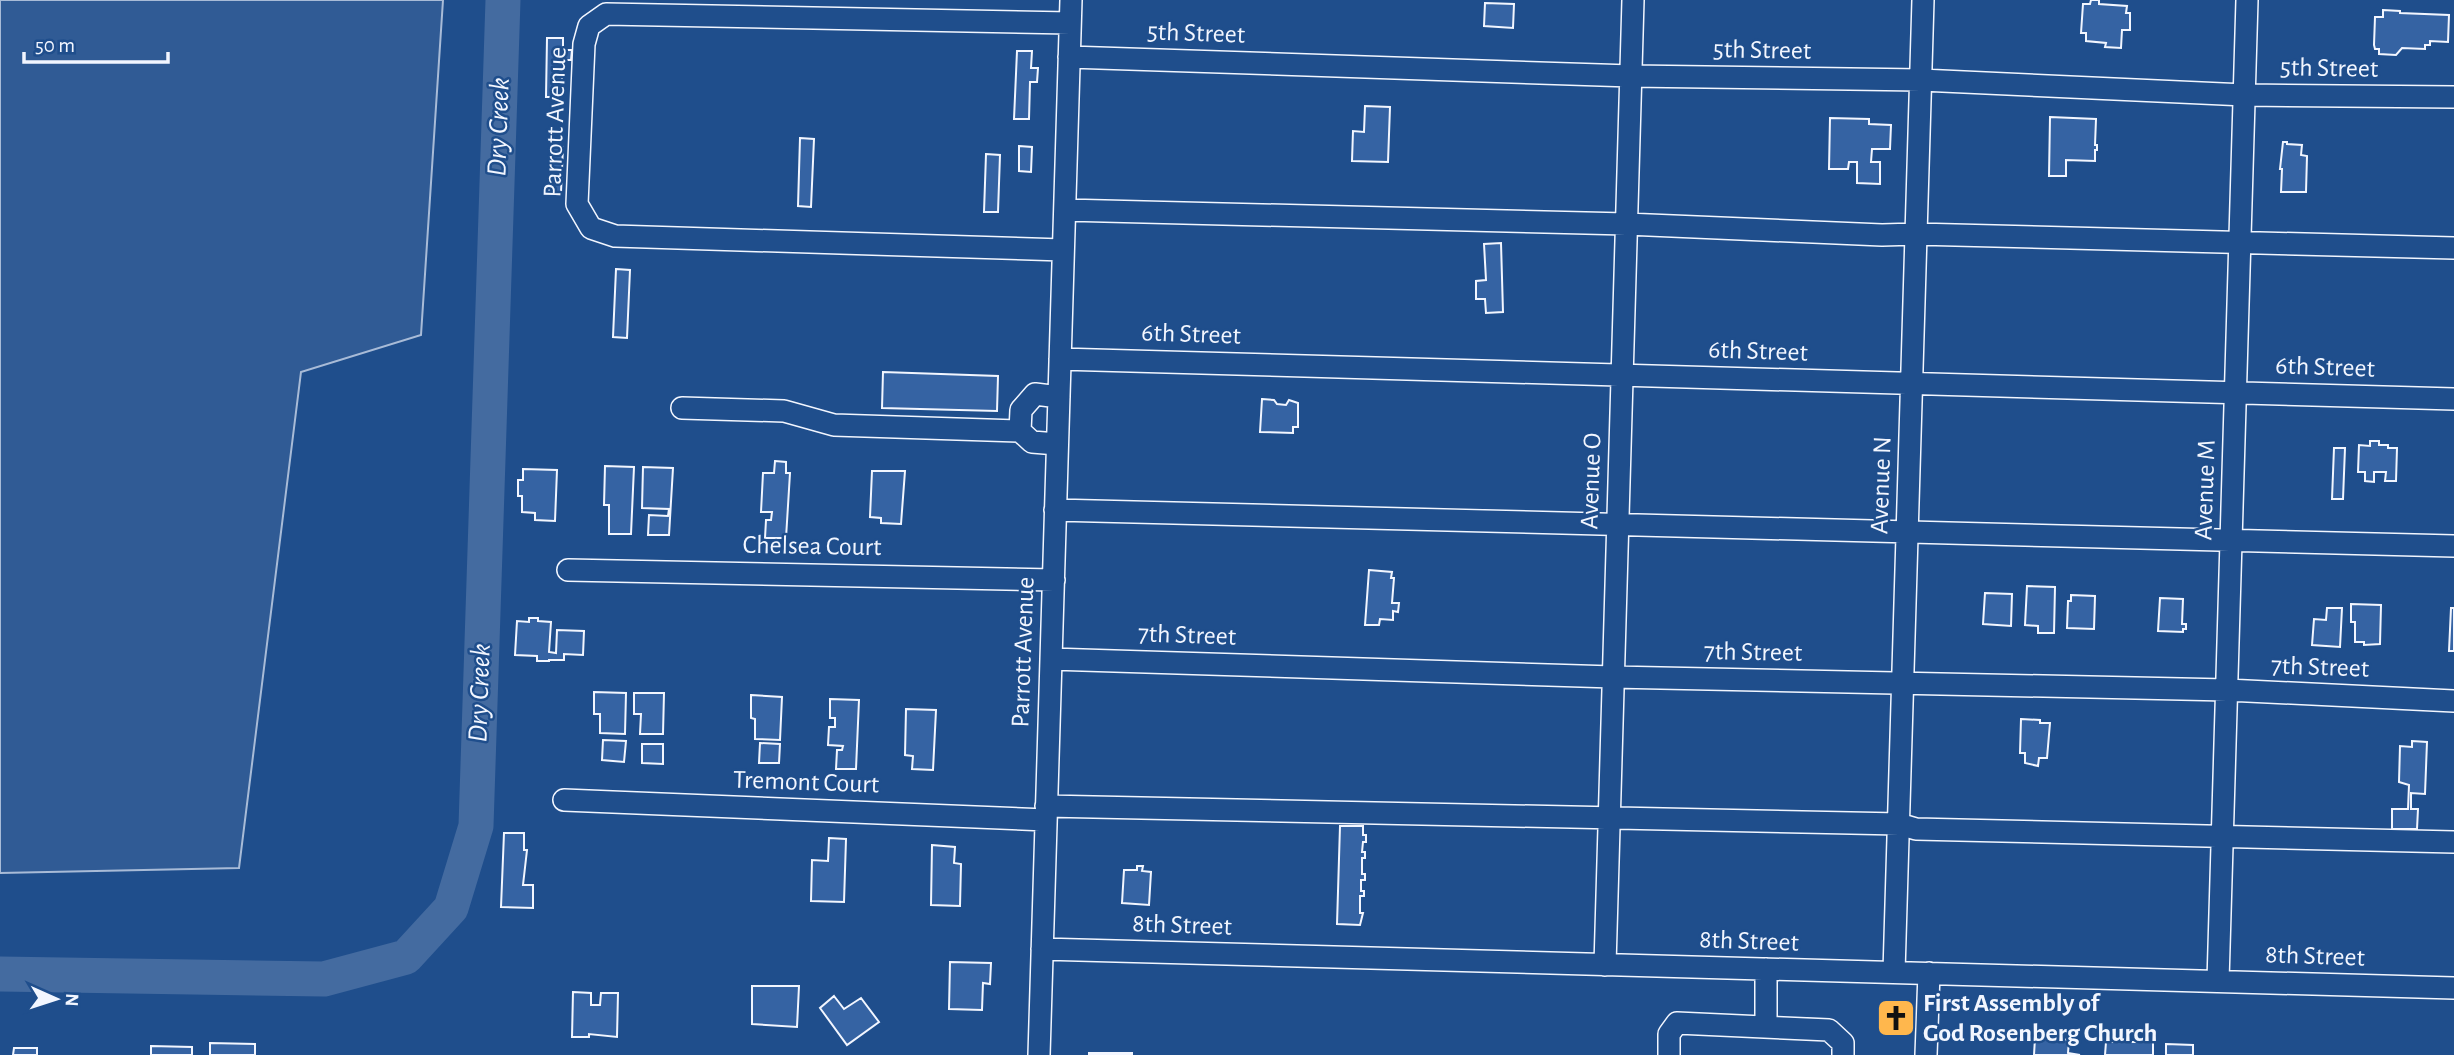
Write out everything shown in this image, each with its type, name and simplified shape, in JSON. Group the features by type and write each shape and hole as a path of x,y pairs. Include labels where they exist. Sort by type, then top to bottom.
{"street":[{"name":"Parrott Avenue","path":"1039,1055 1071,0"},
{"name":"Avenue O","path":"1605,965 1633,0"},
{"name":"Avenue N","path":"1894,972 1923,0"},
{"name":"Avenue M","path":"2218,981 2248,0"},
{"name":"Parrott Avenue","path":"1063,250 615,236 591,228 577,204 584,44 589,26 606,14 1070,23"},
{"name":"5th Street","path":"1069,57 1631,76 1920,80 2245,95 2454,97"},
{"path":"1065,210 1626,224 1882,235 2240,241 2454,248"},
{"name":"6th Street","path":"1060,359 2454,399"},
{"path":"1020,430 1021,410 1035,394 1059,397"},
{"path":"682,408 784,411 834,425 1020,430 1032,442 1057,444"},
{"path":"1055,510 2454,546"},
{"name":"Chelsea Court","path":"568,569 1054,580"},
{"name":"7th Street","path":"1051,659 1613,677 2227,690 2454,701"},
{"name":"Tremont Court","path":"564,800 1046,813 1609,818 1899,824 1916,828 2454,842"},
{"name":"8th Street","path":"1042,949 2454,988"},
{"path":"1766,969 1766,1027"},
{"path":"1926,1055 1929,973"},
{"path":"1669,1055 1668,1034 1677,1023 1829,1030 1843,1043 1843,1055"}],"shaded area":[{"path":"0,0 443,0 421,335 301,372 239,868 0,873"}],"building":[{"path":"2091,0 2099,0 2099,4 2127,6 2126,13 2130,13 2130,30 2122,30 2121,48 2105,47 2106,43 2086,41 2086,33 2081,33 2083,4 2090,4"},
{"path":"1485,3 1514,4 1513,28 1484,26"},
{"path":"2383,10 2449,15 2448,42 2430,41 2430,45 2425,45 2425,49 2402,48 2396,55 2379,54 2379,49 2375,49 2374,45 2375,17 2383,17"},
{"path":"547,38 563,38 563,50 572,50 571,60 563,60 561,97 546,97"},
{"path":"1017,51 1032,51 1031,68 1038,68 1037,82 1030,82 1029,119 1014,119"},
{"path":"1365,106 1390,107 1388,162 1352,161 1353,131 1364,132"},
{"path":"2050,117 2096,119 2095,161 2066,160 2066,176 2049,176"},
{"path":"1830,118 1869,119 1869,124 1891,125 1890,149 1872,149 1871,162 1880,162 1880,184 1857,183 1857,162 1849,162 1848,169 1829,169"},
{"path":"800,138 814,139 811,207 798,206"},
{"path":"2283,142 2302,145 2301,155 2307,156 2306,192 2281,192"},
{"path":"552,146 563,147 561,192 549,192"},
{"path":"1019,146 1032,147 1031,172 1019,171"},
{"path":"986,154 1000,155 998,212 984,212"},
{"path":"1501,243 1503,312 1486,313 1485,299 1476,299 1476,281 1486,280 1484,244"},
{"path":"616,269 630,270 627,338 613,337"},
{"path":"883,372 998,376 997,411 882,408"},
{"path":"1262,399 1286,405 1289,400 1298,403 1298,427 1293,427 1293,433 1260,432"},
{"path":"2370,441 2379,441 2379,445 2388,445 2388,448 2397,448 2396,481 2385,481 2386,472 2374,472 2374,482 2365,481 2365,472 2358,472 2359,445 2370,446"},
{"path":"2334,448 2345,448 2343,499 2332,499"},
{"path":"775,461 786,462 786,473 790,473 786,538 765,538 766,520 771,520 772,512 761,512 763,473 774,473"},
{"path":"605,466 634,467 631,534 609,534 609,505 604,505"},
{"path":"643,467 673,468 669,535 648,535 649,515 668,516 669,509 642,508"},
{"path":"523,469 557,470 555,521 535,520 535,513 522,512 518,480 523,480"},
{"path":"872,471 905,471 901,524 881,523 881,518 870,517"},
{"path":"1369,570 1392,572 1392,603 1399,603 1398,612 1393,611 1393,620 1380,619 1379,625 1365,625"},
{"path":"2027,586 2055,587 2054,633 2038,633 2038,626 2025,625"},
{"path":"1985,593 2012,594 2011,626 1983,624"},
{"path":"2071,595 2095,596 2094,629 2067,628 2068,601 2071,601"},
{"path":"2160,598 2183,599 2182,624 2186,624 2186,629 2183,629 2183,632 2158,631"},
{"path":"2351,604 2381,605 2380,644 2364,645 2364,642 2355,642"},
{"path":"2327,608 2342,608 2340,647 2312,645 2314,619 2326,620"},
{"path":"2451,608 2454,608 2454,651 2449,651"},
{"path":"529,618 551,622 549,652 556,653 557,630 584,631 583,655 564,654 564,660 537,661 537,656 515,655 517,621 529,622"},
{"path":"594,692 626,693 625,734 600,733 600,714 594,714"},
{"path":"634,693 664,693 663,734 640,734 641,714 634,714"},
{"path":"751,695 782,697 780,740 755,739"},
{"path":"830,699 859,700 856,769 836,769 837,750 842,750 843,746 828,745 829,727 835,727 835,718 830,718"},
{"path":"906,709 936,710 933,770 912,769 913,756 905,755"},
{"path":"2021,719 2050,723 2047,758 2039,758 2038,766 2025,763 2025,753 2020,753"},
{"path":"603,740 626,741 624,762 602,760"},
{"path":"2412,741 2427,742 2425,794 2411,793 2411,809 2418,809 2417,829 2392,829 2392,809 2408,809 2409,785 2399,782 2400,746 2412,747"},
{"path":"760,743 780,744 779,763 759,763"},
{"path":"642,744 663,744 663,764 642,763"},
{"path":"1340,826 1363,826 1363,835 1366,835 1362,852 1365,852 1365,858 1362,858 1362,874 1365,874 1365,880 1361,880 1364,896 1360,896 1360,913 1363,913 1360,925 1337,924"},
{"path":"504,833 524,833 524,850 527,850 523,885 533,885 533,908 501,907"},
{"path":"829,838 846,839 844,902 811,901 812,860 828,861"},
{"path":"932,845 955,847 954,863 961,864 960,906 931,905"},
{"path":"1137,866 1143,866 1142,871 1151,872 1149,905 1122,903 1124,870 1137,870"},
{"path":"950,962 991,963 990,984 983,983 982,1010 949,1009"},
{"path":"752,986 799,986 797,1027 752,1024"},
{"path":"573,992 591,993 591,1005 600,1005 601,993 618,993 617,1037 589,1034 589,1037 572,1037"},
{"path":"834,996 844,1009 861,998 879,1022 847,1045 820,1008"},
{"path":"2045,1035 2063,1036 2062,1039 2069,1040 2068,1053 2080,1055 2034,1055 2035,1038 2045,1039"},
{"path":"2106,1042 2153,1042 2153,1055 2105,1055"},
{"path":"210,1043 255,1044 255,1055 210,1055"},
{"path":"2166,1044 2193,1045 2193,1055 2166,1055"},
{"path":"151,1046 192,1047 192,1055 151,1055"},
{"path":"14,1048 37,1048 37,1055 13,1055"},
{"path":"1132,1053 1132,1055 1089,1055"}],"waterway":[{"name":"Dry Creek","path":"0,974 324,979 406,957 451,908 476,826 503,0"}],"place":[{"name":"First Assembly of God Rosenberg Church","path":"1896,1018"}]}
